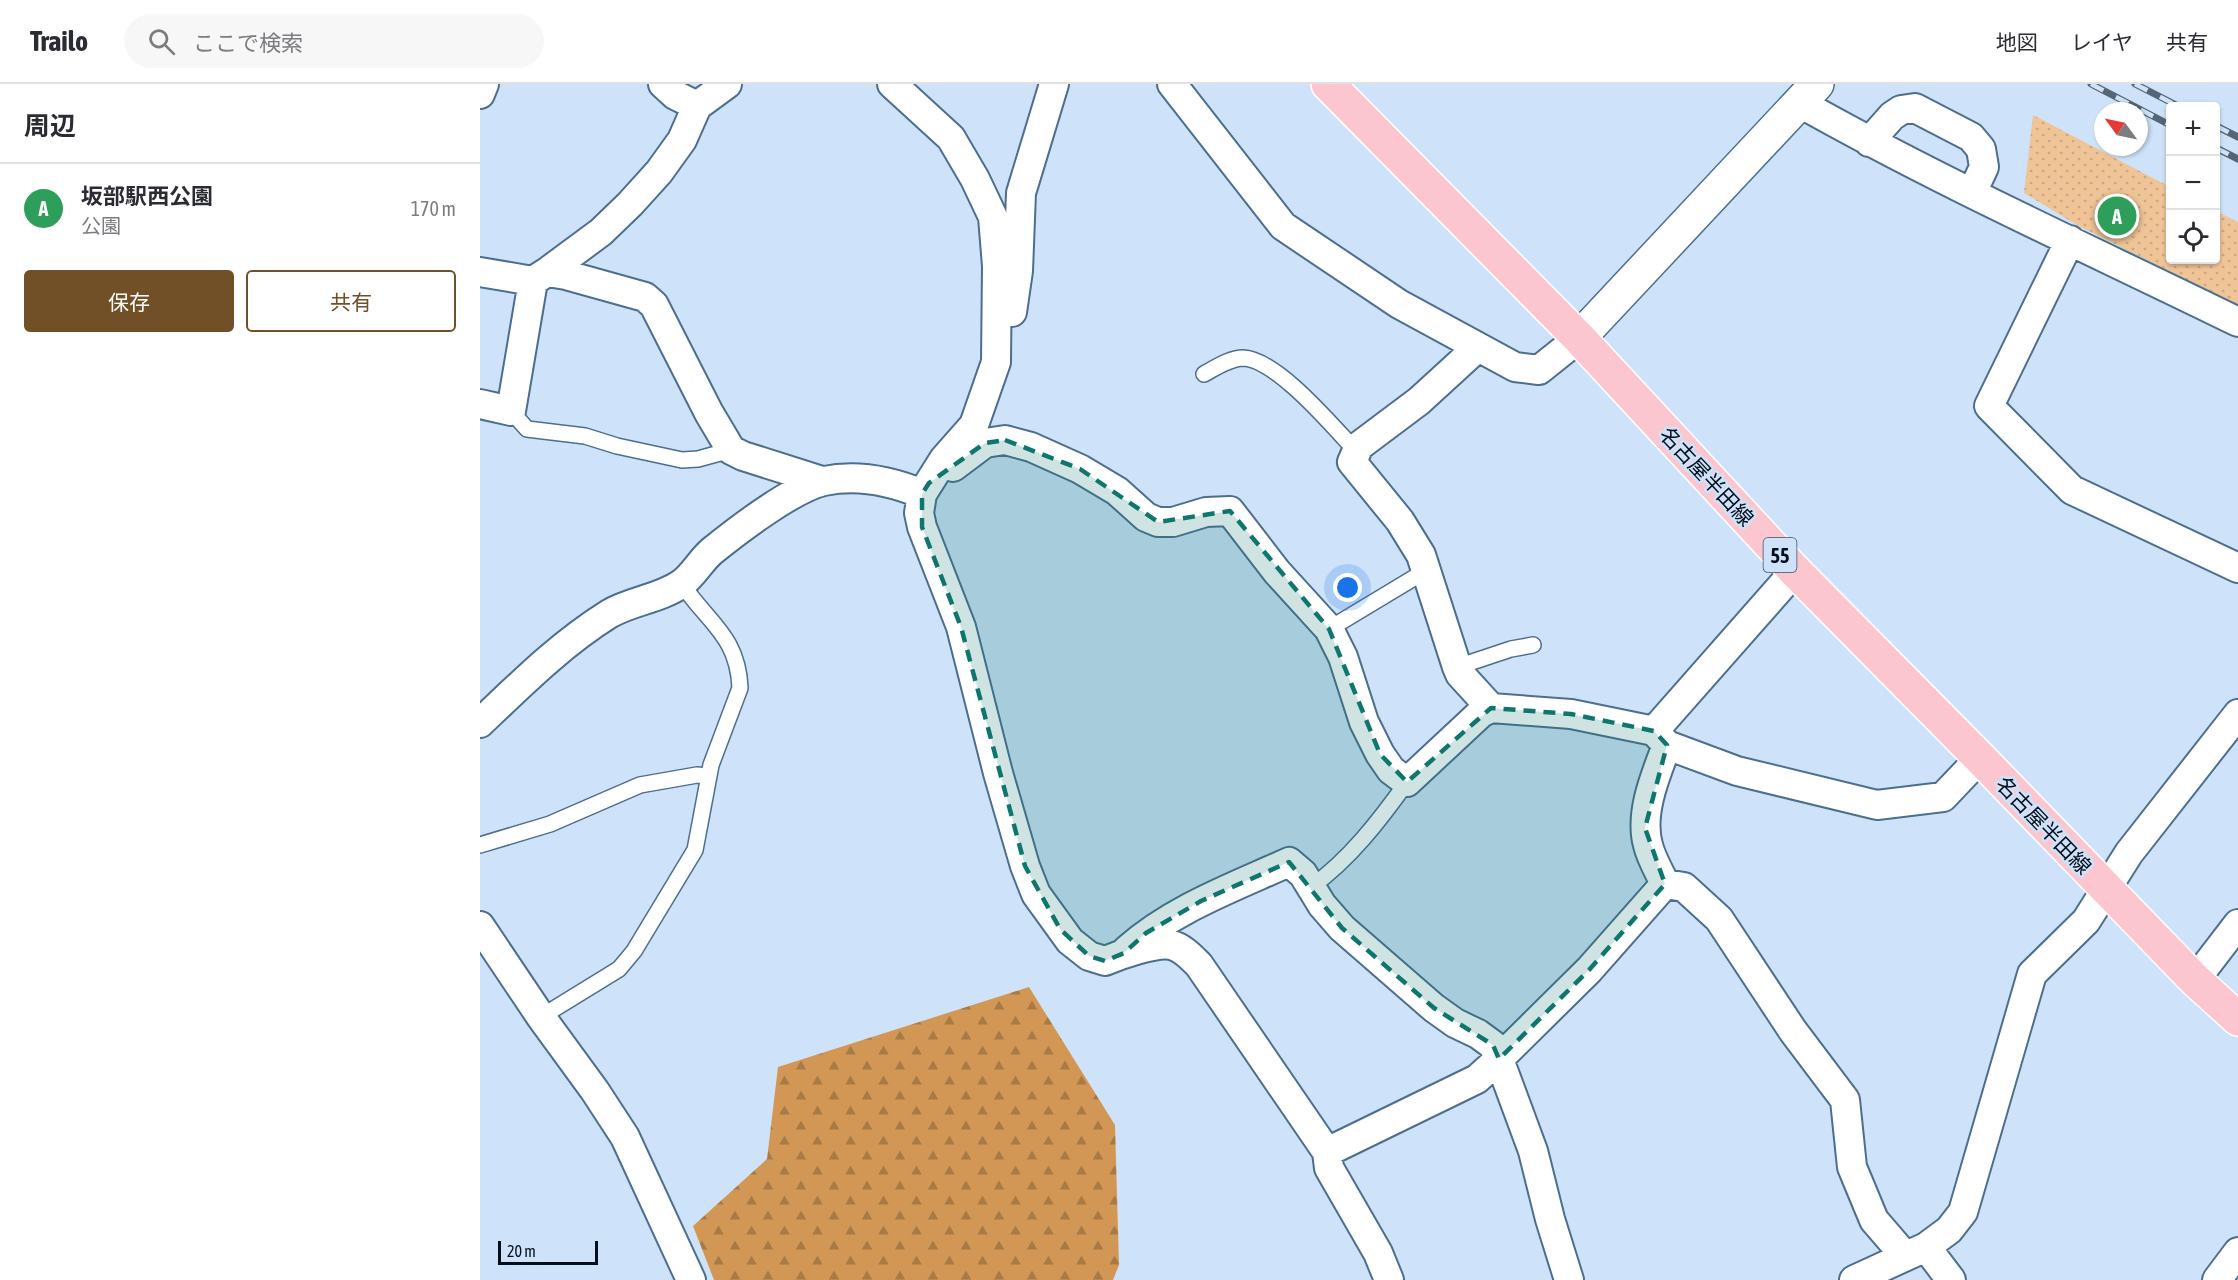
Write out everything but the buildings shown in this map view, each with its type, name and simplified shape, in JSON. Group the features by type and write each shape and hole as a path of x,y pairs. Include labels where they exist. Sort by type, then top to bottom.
{"main road":[{"name":"名古屋半田線","path":"1328,84 1579,338 1795,572 1980,758 2195,980 2238,1019"}],"street":[{"path":"480,94 484,84"},
{"path":"663,84 675,94 697,106"},
{"path":"480,404 511,411 540,276 601,232 659,172 682,140 697,106 726,84"},
{"path":"892,84 951,138 975,179 993,217 997,266 996,362"},
{"path":"1054,84 1021,193 1018,271 1012,313 974,424 944,459 926,489 919,513 922,527 961,627 998,773 1025,866 1036,894 1066,937 1089,956 1105,961 1124,953 1171,945 1187,954 1199,965 1327,1152 1329,1168 1378,1253 1389,1280"},
{"path":"1172,84 1283,226 1399,304 1515,367 1539,370 1579,338 1808,93 1869,142 2238,322"},
{"path":"1869,142 1892,116 1901,110 1915,108 1971,137 1981,149 1984,167 1972,194"},
{"path":"2070,240 1989,406 2072,490 2238,568"},
{"path":"480,272 540,276 635,293 645,297 654,305 709,413 731,450 743,456 822,481"},
{"path":"1478,347 1419,401 1359,446 1352,462 1400,521 1420,555 1460,674 1491,708"},
{"path":"480,723 579,634 613,612 650,599 682,584 710,552 764,512 807,487 822,481 866,478 926,489 985,443 1005,440 1031,447 1080,469 1117,491 1146,517 1158,522 1173,522 1206,512 1230,511 1277,572 1329,629 1343,657 1364,722 1380,754 1391,770 1407,782 1481,713 1491,708 1571,714 1660,738 1737,771 1877,805 1943,797 1980,758"},
{"path":"1665,884 1648,845 1645,828 1660,738 1795,572"},
{"path":"1854,1280 1916,1251 1949,1230 1963,1212 2032,974 2086,921 2129,853 2238,714"},
{"path":"1124,953 1146,933 1201,901 1289,862 1303,874 1322,905 1342,928 1434,1008 1494,1045 1533,1150 1550,1220 1569,1280"},
{"path":"1327,1152 1477,1079 1589,970 1665,884"},
{"path":"1665,884 1684,887 1719,919 1793,1031 1845,1100 1852,1167 1874,1220 1951,1280"},
{"path":"2195,980 2238,924"},
{"path":"480,926 626,1137 691,1280"},
{"path":"2217,1280 2238,1252"}],"lane":[{"path":"1204,374 1223,364 1243,358 1264,364 1318,410 1357,452"},
{"path":"511,411 527,429 585,436 617,446 682,460 698,459 731,450"},
{"path":"1329,629 1417,576 1426,573"},
{"path":"541,1017 619,969 634,951 695,850 711,765 740,688 740,675 735,653 723,633 682,584"},
{"path":"1457,667 1511,649 1533,645"},
{"path":"480,845 550,825 640,785 697,775 709,776"},
{"path":"1311,886 1327,875 1366,835 1407,782"}],"highlighted area":[{"path":"1005,440 1080,469 1158,522 1230,511 1329,629 1380,754 1407,782 1491,708 1571,714 1654,731 1667,745 1645,828 1665,884 1589,970 1499,1059 1493,1045 1434,1008 1342,928 1289,862 1201,901 1146,933 1124,953 1105,961 1089,956 1060,929 1025,866 961,627 922,527 922,494 929,483 985,443"}],"green space":[{"path":"1029,987 1115,1125 1119,1265 1113,1280 714,1280 693,1226 767,1159 778,1067"}],"shaded area":[{"path":"2033,115 2094,147 2094,156 2111,156 2166,185 2166,264 2220,264 2220,213 2238,222 2238,306 2077,225 2024,193"}],"railway":[{"path":"2091,84 2166,123"},
{"path":"2135,84 2170,102"},
{"path":"2220,128 2238,137"},
{"path":"2220,150 2238,159"}],"place":[{"name":"坂部駅西公園","path":"2117,216"}]}
